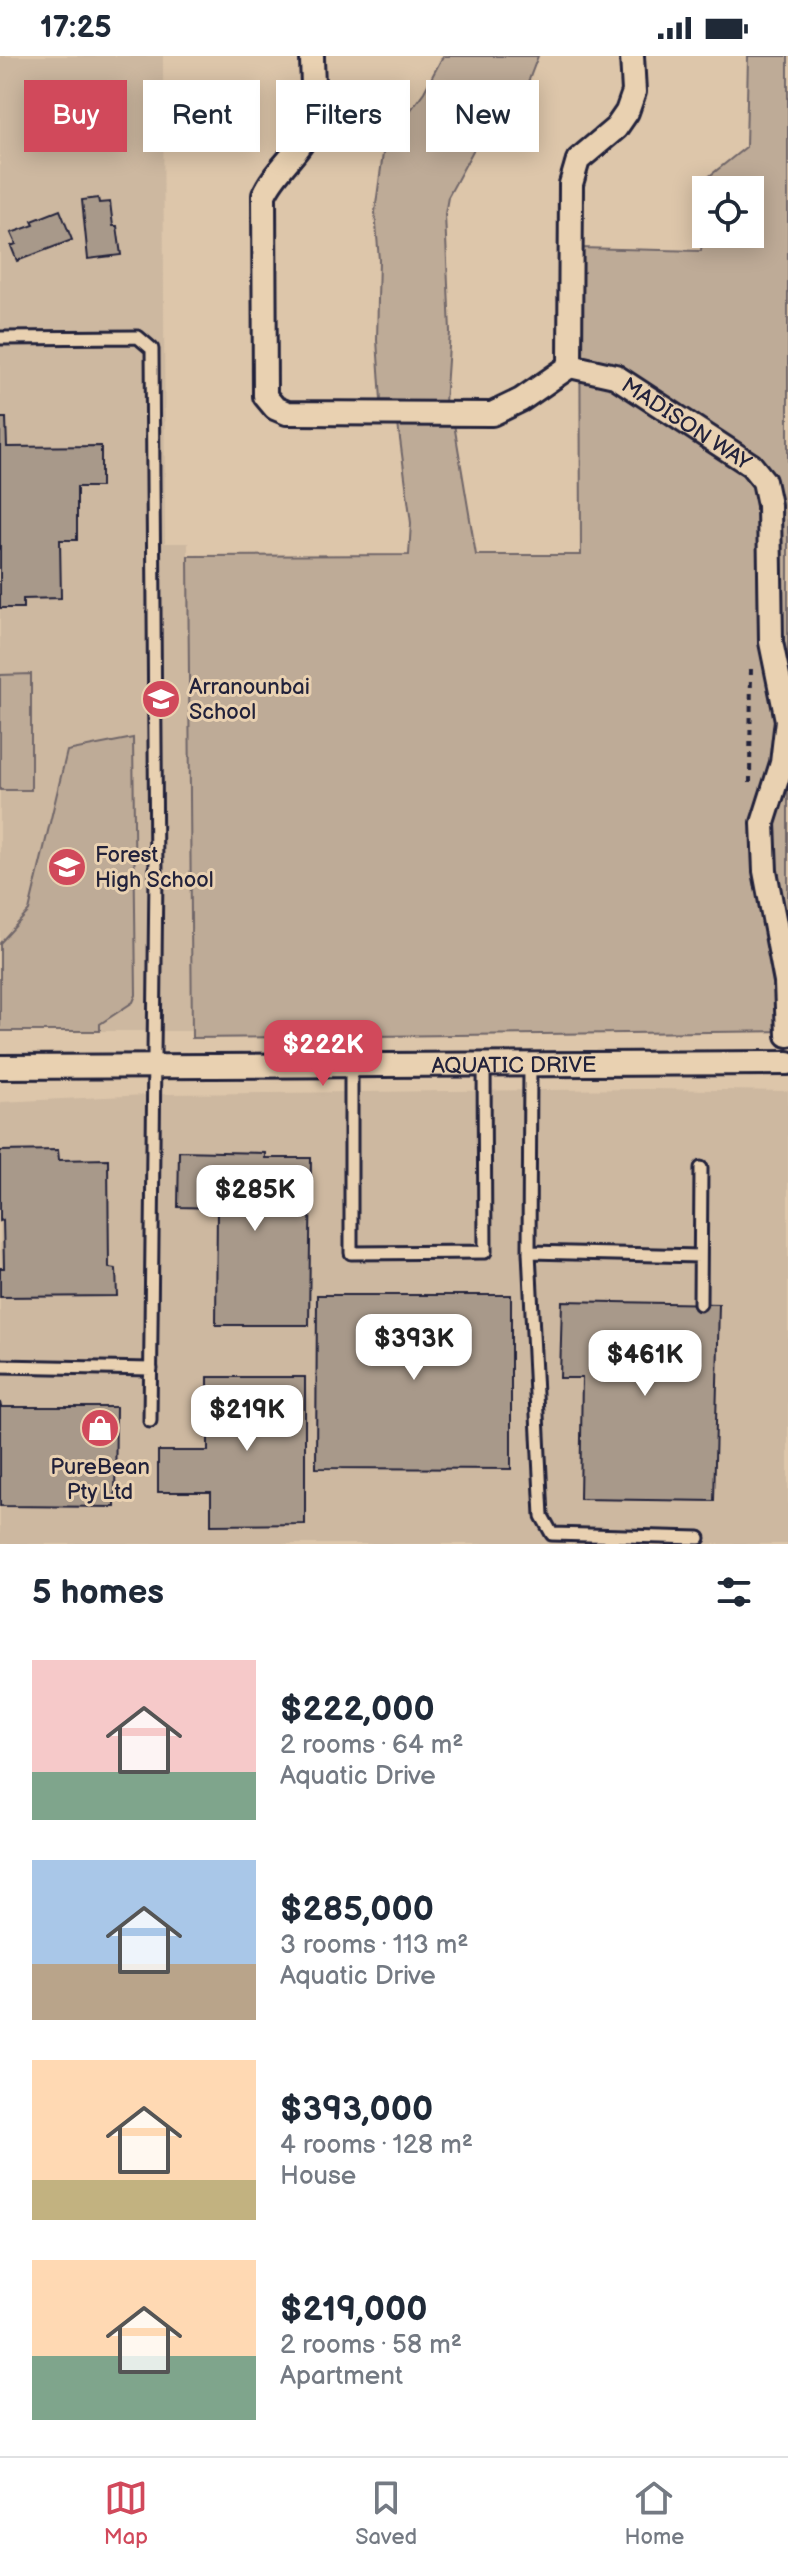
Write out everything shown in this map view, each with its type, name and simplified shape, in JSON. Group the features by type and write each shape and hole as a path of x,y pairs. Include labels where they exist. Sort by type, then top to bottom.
{"street":[{"path":"312,56 311,125 269,182 264,195 265,396 275,408 287,413 492,414 521,400 570,366 571,184 578,160 616,128 627,112 634,92 632,56"},
{"name":"MADISON WAY","path":"570,366 615,376 751,465 764,481 769,505 771,642 787,720 782,763 763,823 765,871 786,982 788,1035"},
{"name":"AQUATIC DRIVE","path":"0,1067 788,1063"}],"lane":[{"path":"0,338 138,337 152,349 156,841 150,1421"},
{"path":"351,1065 351,1253 380,1253 485,1252 484,1064"},
{"path":"530,1064 529,1252 542,1516 552,1534 699,1538"},
{"path":"700,1304 701,1168"},
{"path":"529,1252 700,1256"},
{"path":"0,1366 151,1369"}],"path":[{"path":"749,796 750,657"}],"shaded area":[{"path":"0,56 163,56 163,80 143,80 143,152 163,152 165,543 188,543 191,1031 0,1031"},
{"path":"443,56 538,56 529,80 430,80"},
{"path":"748,56 788,56 788,1031 192,1038 188,556 409,555 411,523 398,424 454,424 476,555 581,555 580,248 701,251 701,248 764,248 764,176 710,176 746,147"},
{"path":"426,88 426,152 472,152 448,197 445,214 450,332 445,403 381,400 377,340 379,260 375,212 383,152 410,152 410,111"},
{"path":"31,674 31,790 0,790 0,675"},
{"path":"133,738 136,995 133,1002 100,1024 100,1031 0,1031 0,943 29,911 67,751"},
{"path":"646,1089 788,1091 788,1544 0,1544 0,1102 167,1094"}],"building":[{"path":"98,198 99,203 110,202 121,255 88,259 82,200"},
{"path":"60,210 72,240 17,261 11,246 16,244 11,233 34,225 32,221"},
{"path":"0,418 6,418 7,447 101,446 101,487 77,487 77,540 60,540 61,598 23,599 23,608 0,608"},
{"path":"58,1150 59,1160 108,1159 109,1268 116,1269 117,1296 0,1297 0,1268 4,1268 0,1151"},
{"path":"179,1151 265,1153 265,1158 311,1158 309,1325 216,1325 217,1208 178,1207"},
{"path":"317,1295 511,1295 511,1469 316,1468"},
{"path":"562,1301 719,1304 714,1501 580,1499 582,1378 560,1378"},
{"path":"208,1377 305,1377 305,1524 211,1525 211,1492 158,1492 158,1451 208,1451"},
{"path":"0,1402 1,1407 116,1407 115,1507 0,1506"}],"place":[{"name":"Arranounbai School","path":"161,699"},
{"name":"Forest High School","path":"67,867"},
{"name":"PureBean Pty Ltd","path":"100,1428"}]}
